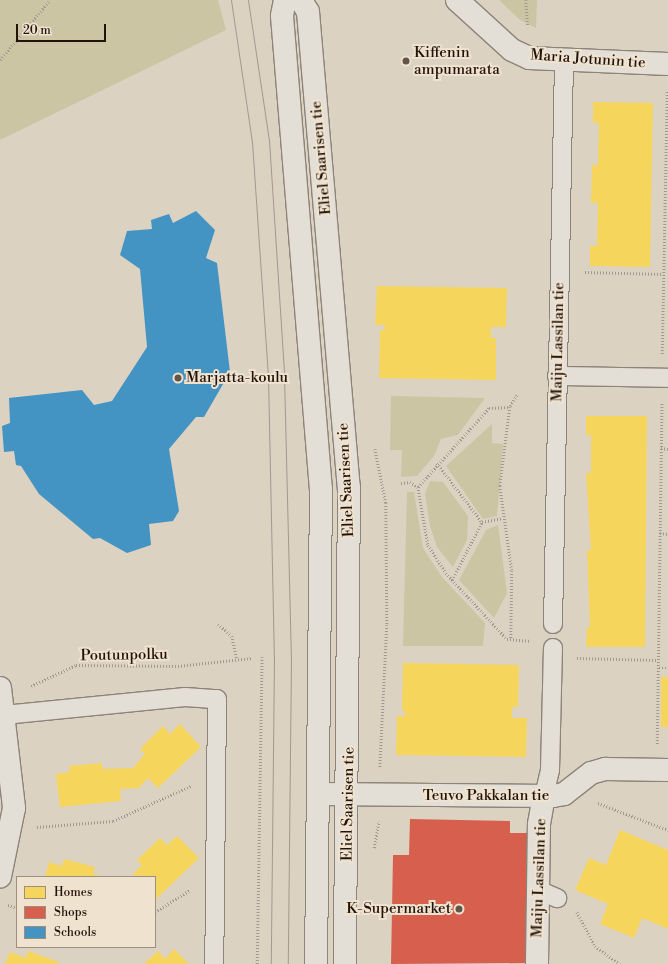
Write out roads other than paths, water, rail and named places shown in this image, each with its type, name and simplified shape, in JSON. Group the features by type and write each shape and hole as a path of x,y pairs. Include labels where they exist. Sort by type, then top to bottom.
{"main road":[{"name":"Eliel Saarisen tie","path":"285,0 282,16 321,488 320,794 316,964"},
{"name":"Eliel Saarisen tie","path":"301,0 308,12 349,487 348,795 344,964"},
{"name":"Maria Jotunin tie","path":"457,0 512,50 529,58 667,74"},
{"path":"0,877 14,808 2,699"},
{"name":"Teuvo Pakkalan tie","path":"320,794 544,796 564,794 591,773 605,769 668,770"},
{"name":"Maiju Lassilan tie","path":"537,964 548,894 539,819 544,796"}],"lane":[{"name":"Maiju Lassilan tie","path":"554,624 557,376 564,61"},
{"path":"557,376 665,378"},
{"name":"Maiju Lassilan tie","path":"544,796 550,770 548,649"},
{"path":"2,699 185,696 217,699 214,964"}],"tram line":[{"path":"231,0 252,142 268,376 274,657 271,964"},
{"path":"248,0 269,140 284,375 291,657 288,964"}],"place":[{"name":"Kiffenin ampumarata","path":"406,61"},
{"name":"Marjatta-koulu","path":"178,378"},
{"name":"K-Supermarket","path":"459,909"}]}
